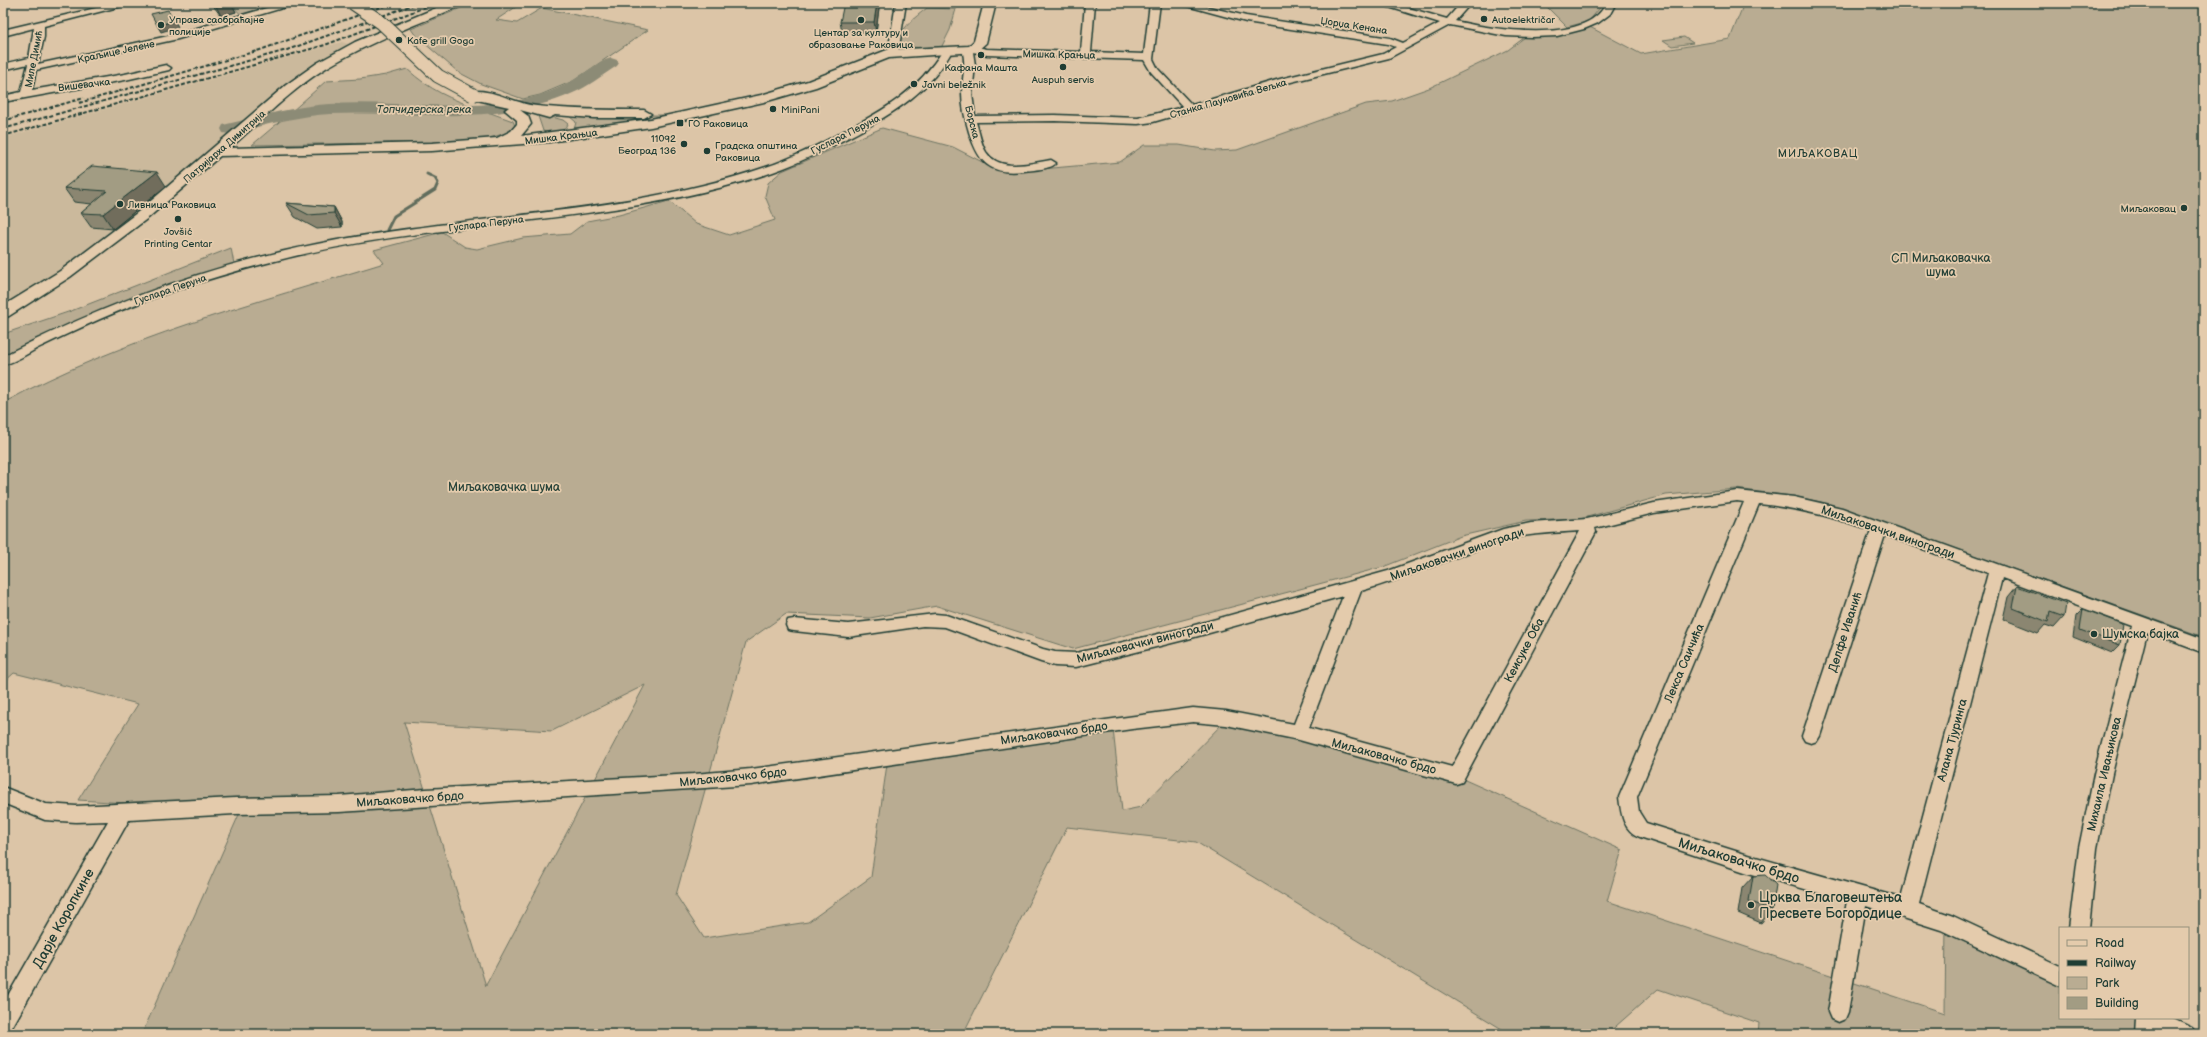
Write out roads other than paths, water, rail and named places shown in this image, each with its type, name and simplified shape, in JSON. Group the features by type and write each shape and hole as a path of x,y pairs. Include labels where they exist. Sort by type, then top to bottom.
{"main road":[{"path":"353,3 382,23 438,76 482,100 532,116 536,120 539,131 554,137 568,130 571,123 538,110 473,94"},
{"name":"Патријарха Димитрија","path":"3,313 92,254 143,215 262,113 305,78 336,56 458,3"},
{"path":"969,49 978,45 981,40 990,3"},
{"name":"Мишка Крањца","path":"218,152 432,148 554,137 651,123 726,107 801,88 840,74 877,57 893,53 969,49"},
{"path":"538,110 594,114 637,114 726,107"},
{"path":"489,144 511,137 522,128 524,124 523,119 512,110"}],"street":[{"path":"70,16 105,3"},
{"path":"3,33 129,3"},
{"name":"Краљице Јелене","path":"3,67 32,64 175,37 294,3"},
{"path":"893,53 901,3"},
{"path":"1086,54 1090,3"},
{"path":"1155,3 1147,57 1154,70 1189,108"},
{"name":"Џорџа Кенана","path":"1181,3 1246,19 1390,41 1405,48"},
{"path":"1381,3 1450,21 1516,34 1545,35 1571,30 1593,22 1606,12 1611,3"},
{"name":"Станка Пауновића Вељка","path":"971,119 1055,118 1138,121 1153,119 1284,81 1377,60 1405,48 1450,21 1466,3"},
{"name":"Миле Димић","path":"26,93 39,37 39,24"},
{"name":"Мишка Крањца","path":"969,49 987,52 1147,57"},
{"name":"Борска","path":"969,49 971,59 967,89 971,119 983,155 992,162 1010,168 1051,163"},
{"name":"Гуслара Перуна","path":"3,361 56,334 125,305 202,278 272,257 380,236 640,201 704,189 760,173 818,148 895,107 916,91 931,75 947,51"},
{"name":"Вишевачка","path":"3,99 26,93 122,80 166,68"},
{"name":"Миљаковачки виногради","path":"794,625 857,630 905,622 935,619 946,621 1041,655 1071,660 1184,634 1354,587 1391,576 1503,535 1541,527 1587,525 1654,508 1721,497 1754,497 1794,502 1837,512 2204,646"},
{"name":"Лекса Саичића","path":"1640,829 1630,815 1628,797 1754,497"},
{"name":"Кеисуке Оба","path":"1456,776 1588,532 1587,525"},
{"name":"Делфе Иванић","path":"1811,736 1880,527"},
{"name":"Алана Тјуринга","path":"1908,909 1996,570"},
{"path":"1299,733 1354,587"},
{"name":"Михаила Ивањикова","path":"2079,927 2088,848 2103,774 2141,622"},
{"name":"Миљаковачко брдо","path":"3,795 45,812 71,814 235,806 339,804 702,781 751,777 1132,722 1192,715 1218,716 1299,733 1456,776"},
{"name":"Дарје Коропкине","path":"3,1024 123,812"},
{"name":"Миљаковачко брдо","path":"1640,829 1745,863 1908,909 1946,923 2059,976"},
{"path":"1838,1012 1858,894"},
{"path":"2144,1034 2145,1019"},
{"path":"2151,1019 2185,1034"}],"waterway":[{"name":"Топчидерска река","path":"229,129 291,114 317,110 360,108 450,111 510,107 539,100 567,90 611,63"},
{"path":"387,230 394,216 435,190 438,183 435,178 427,174"}],"railway":[{"path":"79,103 260,50 393,3"},
{"path":"3,129 287,50 418,3"},
{"path":"3,136 325,45 436,3"},
{"path":"3,121 84,98"}],"place":[{"name":"Autoelektričar","path":"1484,19"},
{"name":"Центар за културу и образовање Раковица","path":"861,20"},
{"name":"Управа саобраћајне полиције","path":"161,25"},
{"name":"Kafe grill Goga","path":"399,40"},
{"name":"Кафана Машта","path":"981,55"},
{"name":"Auspuh servis","path":"1063,67"},
{"name":"Javni beležnik","path":"914,84"},
{"name":"MiniPani","path":"773,109"},
{"name":"ГО Раковица","path":"680,123"},
{"name":"11092 Београд 136","path":"684,144"},
{"name":"Градска општина Раковица","path":"707,151"},
{"name":"Ливница Раковица","path":"120,204"},
{"name":"Миљаковац","path":"2184,208"},
{"name":"Jovšić Printing Centar","path":"178,219"},
{"name":"Шумска бајка","path":"2094,634"},
{"name":"Црква Благовештења Пресвете Богородице","path":"1751,905"}],"district":[{"name":"МИЉАКОВАЦ","path":"1818,153"}],"park label":[{"name":"СП Миљаковачка шума","path":"1941,265"},
{"name":"Миљаковачка шума","path":"504,487"}]}
